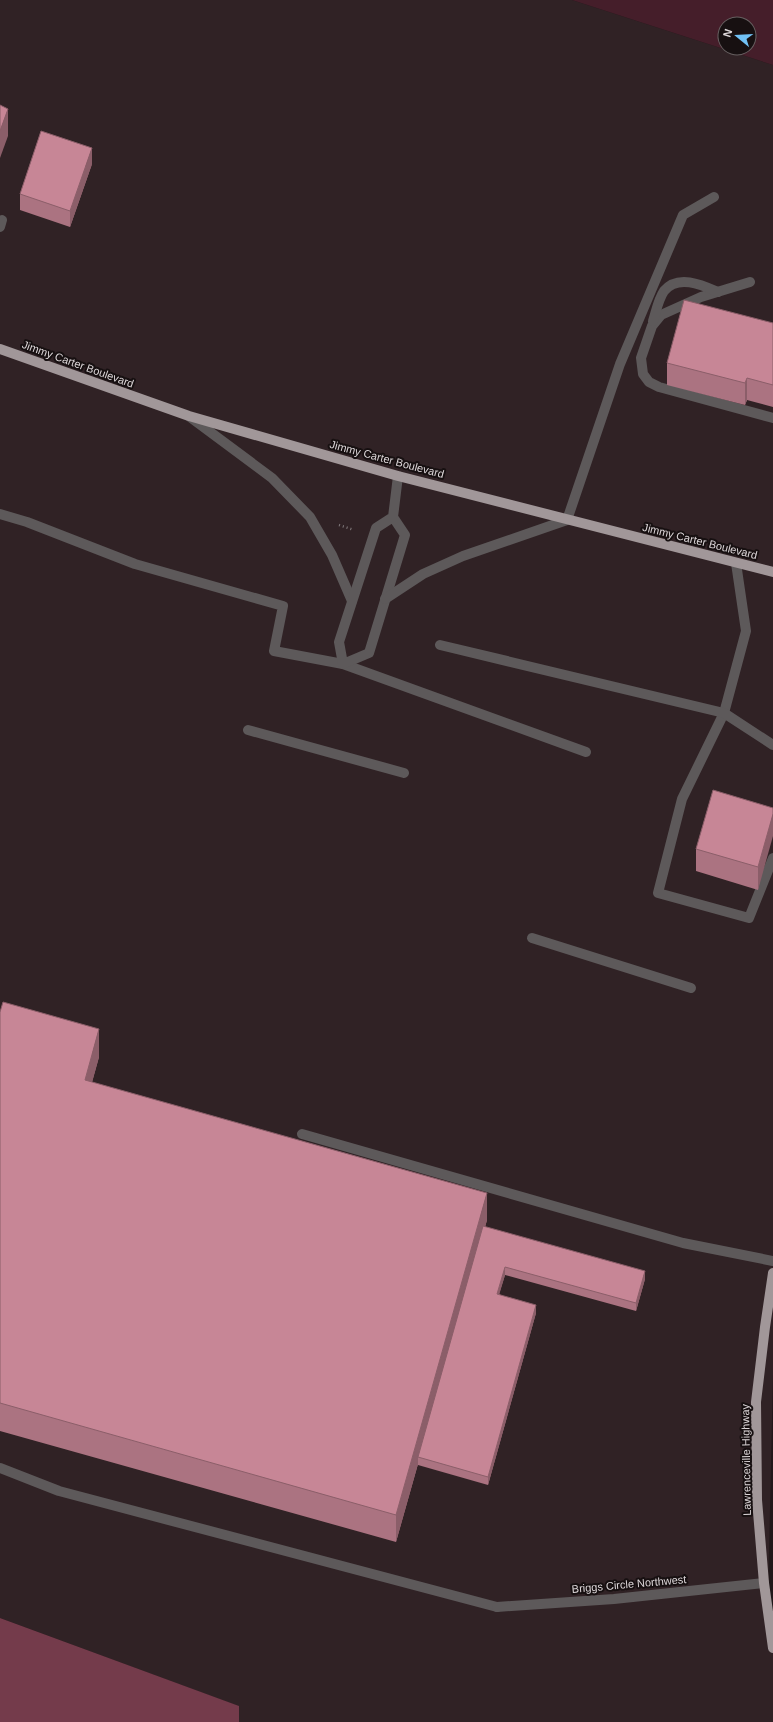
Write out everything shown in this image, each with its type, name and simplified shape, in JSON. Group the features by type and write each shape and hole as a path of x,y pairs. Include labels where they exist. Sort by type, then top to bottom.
{"main road":[{"name":"Jimmy Carter Boulevard","path":"0,349 189,416 398,476 773,572"},
{"name":"Lawrenceville Highway","path":"773,1272 756,1402 757,1500 764,1583 773,1648"}],"street":[{"path":"386,599 423,574 463,556 567,520 620,364 683,215 714,197"},
{"path":"718,292 702,284 688,282 676,283 665,290 660,298 641,358 643,374 649,382 659,387 773,418"},
{"path":"652,326 661,315 702,297 750,282"},
{"path":"189,416 272,478 310,517 332,555 352,601"},
{"path":"343,664 369,653 405,535 393,517 398,476"},
{"path":"0,514 27,522 135,564 283,606 274,651 343,664 586,752"},
{"path":"343,664 338,642 376,528 393,517"},
{"path":"736,563 746,631 724,713 682,799 658,893 749,918 773,858"},
{"path":"440,645 724,713 773,745"},
{"path":"248,730 404,773"},
{"path":"532,938 690,988"},
{"path":"302,1134 683,1243 773,1261"},
{"name":"Briggs Circle Northwest","path":"0,1468 59,1491 497,1607 614,1599 764,1583"}],"shaded area":[{"path":"0,0 572,0 717,47 717,56 745,56 773,65 773,1375 768,1598 773,1627 773,1722 239,1722 238,1706 0,1618"},
{"path":"572,0 773,0 773,65 745,56 757,56 757,16 717,16 717,47"},
{"path":"0,1618 239,1706 239,1722 0,1722"}],"building":[{"path":"0,105 8,109 0,131"},
{"path":"41,131 92,148 70,211 20,194"},
{"path":"684,300 773,323 773,385 747,378 745,383 667,363"},
{"path":"713,790 773,808 773,814 758,867 696,849"},
{"path":"3,1002 99,1029 85,1080 487,1193 396,1515 0,1403 0,1012"},
{"path":"483,1226 645,1271 636,1303 505,1267 497,1294 536,1305 488,1477 418,1457"}]}
